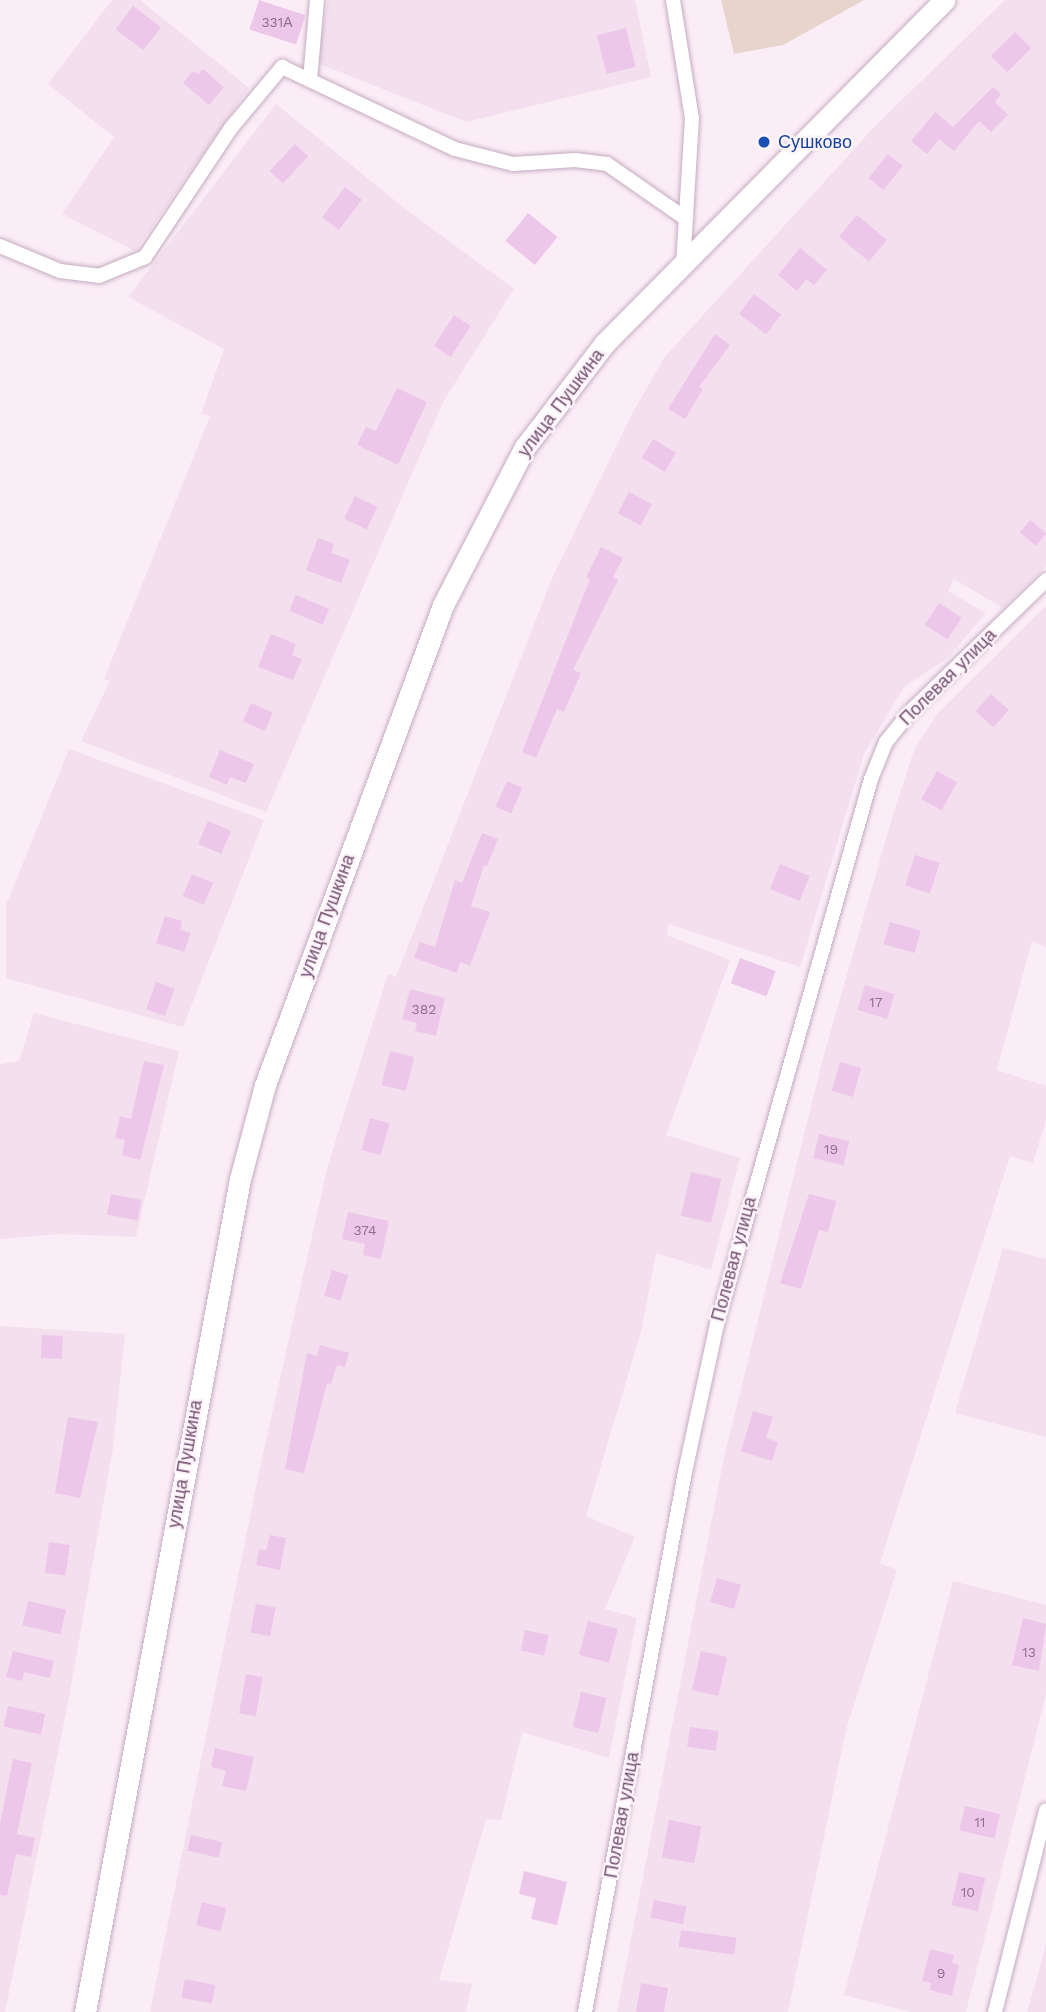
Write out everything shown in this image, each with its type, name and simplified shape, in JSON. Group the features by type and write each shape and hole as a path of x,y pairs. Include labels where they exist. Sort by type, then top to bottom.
{"main road":[{"name":"улица Пушкина","path":"85,2012 240,1179 265,1085 438,618 475,537 525,447 604,344 945,0"}],"street":[{"path":"310,80 317,0"},
{"path":"673,0 692,118 683,266"},
{"path":"0,246 60,271 99,276 145,257 231,128 282,67 454,149 513,164 575,160 607,164 686,219"},
{"name":"Полевая улица","path":"585,2012 685,1472 718,1324 870,779 886,742 910,712 1046,580"},
{"path":"995,2012 1046,1810"}],"shaded area":[{"path":"112,0 140,0 249,88 135,251 62,214 114,137 48,84"},
{"path":"328,0 635,0 651,77 466,122 317,63"},
{"path":"721,0 864,0 783,45 734,54"},
{"path":"1005,0 1046,0 1046,566 1003,608 954,579 948,591 986,613 948,658 904,687 864,754 800,967 669,924 667,935 730,960 666,1135 740,1158 711,1270 656,1253 642,1328 586,1516 635,1537 605,1609 637,1618 609,1758 522,1732 501,1820 486,1819 439,1980 472,1984 466,2012 150,2012 261,1463 328,1165 388,974 396,977 553,576 633,412 664,358 877,124"},
{"path":"276,104 403,207 514,289 443,402 266,812 81,741 110,681 104,679 210,416 201,414 224,349 128,297"},
{"path":"1046,606 1046,948 1032,941 997,1070 1046,1086 1046,1120 1033,1163 1010,1156 880,1563 897,1570 846,1730 788,2012 617,2012 724,1457 823,1058 892,818 914,750 937,714"},
{"path":"69,749 264,820 183,1027 6,978 6,905"},
{"path":"34,1013 179,1051 136,1237 60,1234 0,1239 0,1064 19,1061"},
{"path":"1003,1248 1046,1259 1046,1437 955,1413"},
{"path":"0,1326 125,1334 113,1448 68,1703 5,2012 0,2012"},
{"path":"953,1581 1046,1605 1046,1694 966,2012 911,2012 844,1995"},
{"path":"1046,1944 1046,2012 1027,2012 1037,1978"}],"building":[{"path":"259,0 306,15 296,45 249,29"},
{"path":"133,6 161,27 143,50 116,29"},
{"path":"626,28 636,67 607,74 597,35"},
{"path":"1015,32 1031,48 1007,72 991,56"},
{"path":"203,69 224,87 209,105 183,83 193,71 198,74"},
{"path":"993,87 1001,94 995,102 1008,115 991,132 979,121 954,151 939,139 927,154 911,141 935,112 953,127"},
{"path":"295,144 308,156 283,183 270,171"},
{"path":"888,154 903,166 883,190 868,178"},
{"path":"345,187 362,200 339,230 322,217"},
{"path":"528,213 558,237 535,265 505,241"},
{"path":"857,215 887,240 869,262 839,236"},
{"path":"800,248 827,270 814,285 806,279 797,291 778,275"},
{"path":"754,294 781,314 766,334 739,314"},
{"path":"454,315 471,326 451,357 434,346"},
{"path":"715,334 730,345 699,387 703,389 685,419 668,409"},
{"path":"397,388 427,402 398,465 357,445 366,427 376,431"},
{"path":"653,439 676,453 665,472 642,458"},
{"path":"629,492 652,504 641,525 618,513"},
{"path":"355,496 377,507 367,529 344,518"},
{"path":"1030,520 1046,533 1036,546 1020,532"},
{"path":"318,538 334,544 331,553 350,560 341,583 306,570"},
{"path":"601,547 623,558 613,577 618,580 573,670 581,673 564,712 557,709 536,758 522,752 590,579 586,577"},
{"path":"296,595 329,609 322,625 289,611"},
{"path":"939,603 962,618 947,640 925,625"},
{"path":"271,634 296,644 292,655 302,659 293,680 258,667"},
{"path":"991,694 1009,710 993,727 976,711"},
{"path":"251,703 273,713 265,731 243,721"},
{"path":"220,750 254,764 246,783 230,777 227,785 209,777"},
{"path":"937,771 957,782 942,810 921,799"},
{"path":"507,781 523,788 511,813 496,807"},
{"path":"208,821 231,831 221,854 198,844"},
{"path":"482,833 498,839 487,866 484,865 471,906 490,912 470,966 460,962 457,973 414,958 420,942 435,947 455,880 462,883"},
{"path":"915,855 940,863 930,893 905,885"},
{"path":"780,864 810,876 800,901 770,889"},
{"path":"192,874 213,883 204,905 183,896"},
{"path":"165,916 182,921 180,930 191,933 184,952 156,943"},
{"path":"890,922 921,931 914,953 884,944"},
{"path":"740,958 776,971 766,996 731,983"},
{"path":"156,982 175,989 165,1016 146,1009"},
{"path":"865,985 895,994 887,1019 857,1010"},
{"path":"410,989 445,998 436,1036 415,1031 417,1023 402,1019"},
{"path":"390,1051 414,1057 406,1091 382,1085"},
{"path":"144,1061 164,1065 140,1160 122,1155 125,1140 115,1138 120,1116 131,1119"},
{"path":"840,1062 861,1068 853,1097 832,1091"},
{"path":"370,1118 389,1123 381,1155 361,1150"},
{"path":"819,1134 849,1141 844,1165 813,1158"},
{"path":"691,1172 721,1179 711,1223 681,1216"},
{"path":"111,1194 141,1200 137,1221 107,1215"},
{"path":"809,1194 836,1201 828,1232 819,1230 801,1289 780,1283"},
{"path":"348,1212 389,1221 381,1259 363,1255 365,1244 342,1239"},
{"path":"332,1270 348,1275 340,1301 324,1296"},
{"path":"42,1335 63,1336 62,1359 41,1358"},
{"path":"320,1345 349,1353 345,1367 337,1365 331,1384 327,1383 304,1473 285,1469 307,1353 317,1356"},
{"path":"753,1411 773,1417 766,1438 778,1442 772,1461 741,1451"},
{"path":"68,1417 98,1422 80,1498 55,1493"},
{"path":"270,1535 286,1538 280,1570 256,1565 259,1549 266,1551"},
{"path":"49,1542 70,1545 65,1576 45,1573"},
{"path":"717,1578 741,1585 734,1609 710,1602"},
{"path":"28,1601 66,1610 60,1634 22,1625"},
{"path":"256,1604 276,1608 270,1636 250,1632"},
{"path":"1023,1618 1046,1624 1039,1671 1012,1665"},
{"path":"588,1621 618,1629 609,1663 579,1655"},
{"path":"525,1630 548,1635 544,1656 521,1651"},
{"path":"13,1651 54,1661 50,1678 24,1672 22,1681 6,1677"},
{"path":"701,1651 727,1657 718,1696 692,1690"},
{"path":"246,1674 263,1677 256,1716 239,1713"},
{"path":"581,1692 606,1698 598,1733 573,1727"},
{"path":"8,1706 45,1714 41,1734 4,1727"},
{"path":"690,1727 719,1731 716,1751 687,1747"},
{"path":"215,1748 254,1757 246,1791 222,1786 226,1771 211,1767"},
{"path":"13,1759 32,1763 17,1834 35,1838 31,1857 16,1854 7,1896 0,1895 0,1824"},
{"path":"965,1806 1000,1814 994,1838 959,1830"},
{"path":"669,1820 701,1826 694,1864 662,1857"},
{"path":"191,1835 222,1842 219,1858 187,1851"},
{"path":"524,1871 567,1882 557,1925 531,1919 536,1898 519,1894"},
{"path":"959,1872 985,1878 978,1911 951,1905"},
{"path":"654,1900 686,1906 683,1924 651,1918"},
{"path":"202,1902 226,1908 220,1931 196,1925"},
{"path":"681,1930 736,1938 734,1955 679,1947"},
{"path":"930,1949 954,1955 952,1963 959,1965 952,1996 930,1990 931,1983 922,1981"},
{"path":"185,1979 215,1985 212,2004 181,1998"},
{"path":"641,1983 668,1988 664,2012 636,2012"}],"place":[{"name":"Сушково","path":"764,142"}]}
